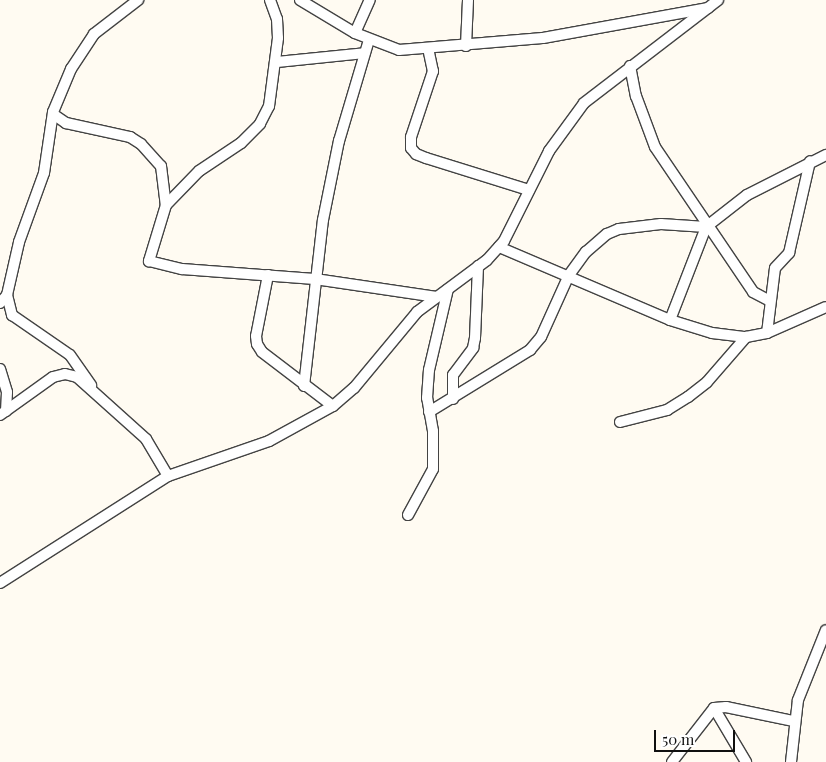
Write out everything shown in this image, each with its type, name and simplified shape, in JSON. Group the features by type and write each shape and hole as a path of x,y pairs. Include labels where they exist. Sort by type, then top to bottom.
{"street":[{"path":"138,0 94,34 71,69 53,114 44,173 26,218 3,299 12,315 70,355 110,410 146,440 168,476"},
{"path":"270,0 276,19 277,62 269,106 260,124 241,143 182,186 166,206 150,252 150,263 182,269 315,279 437,297"},
{"path":"300,0 355,33 399,50 466,46 543,38 710,8"},
{"path":"355,33 370,0"},
{"path":"466,46 468,0"},
{"path":"0,582 168,476 269,442 333,406 354,388 417,312 478,266 499,247 548,151 584,103 718,0"},
{"path":"304,386 315,279 330,181 369,40"},
{"path":"428,48 433,71 410,137 411,148 416,154 426,158 529,190"},
{"path":"277,62 365,53"},
{"path":"630,66 636,96 655,147 753,292 770,301"},
{"path":"53,114 66,123 130,137 141,144 162,166 166,206"},
{"path":"670,320 707,226 746,195 810,161 826,155"},
{"path":"767,333 775,268 791,247 810,161"},
{"path":"429,412 530,350 541,336 569,275 596,242 619,229 661,224 707,226"},
{"path":"499,247 569,275 670,320 712,333 746,337 767,333 824,309"},
{"path":"453,399 453,375 472,348 476,338 478,266"},
{"path":"268,275 256,336 257,344 262,352 304,386 333,406"},
{"path":"408,515 433,469 434,431 427,398 432,347 448,289"},
{"path":"620,422 667,410 688,397 707,382 746,337"},
{"path":"0,369 7,392 3,413"},
{"path":"3,413 53,377 65,374 77,377 94,390"},
{"path":"790,762 793,721 798,700 826,630"},
{"path":"672,762 714,708 726,707 793,721"},
{"path":"714,708 746,762"}]}
